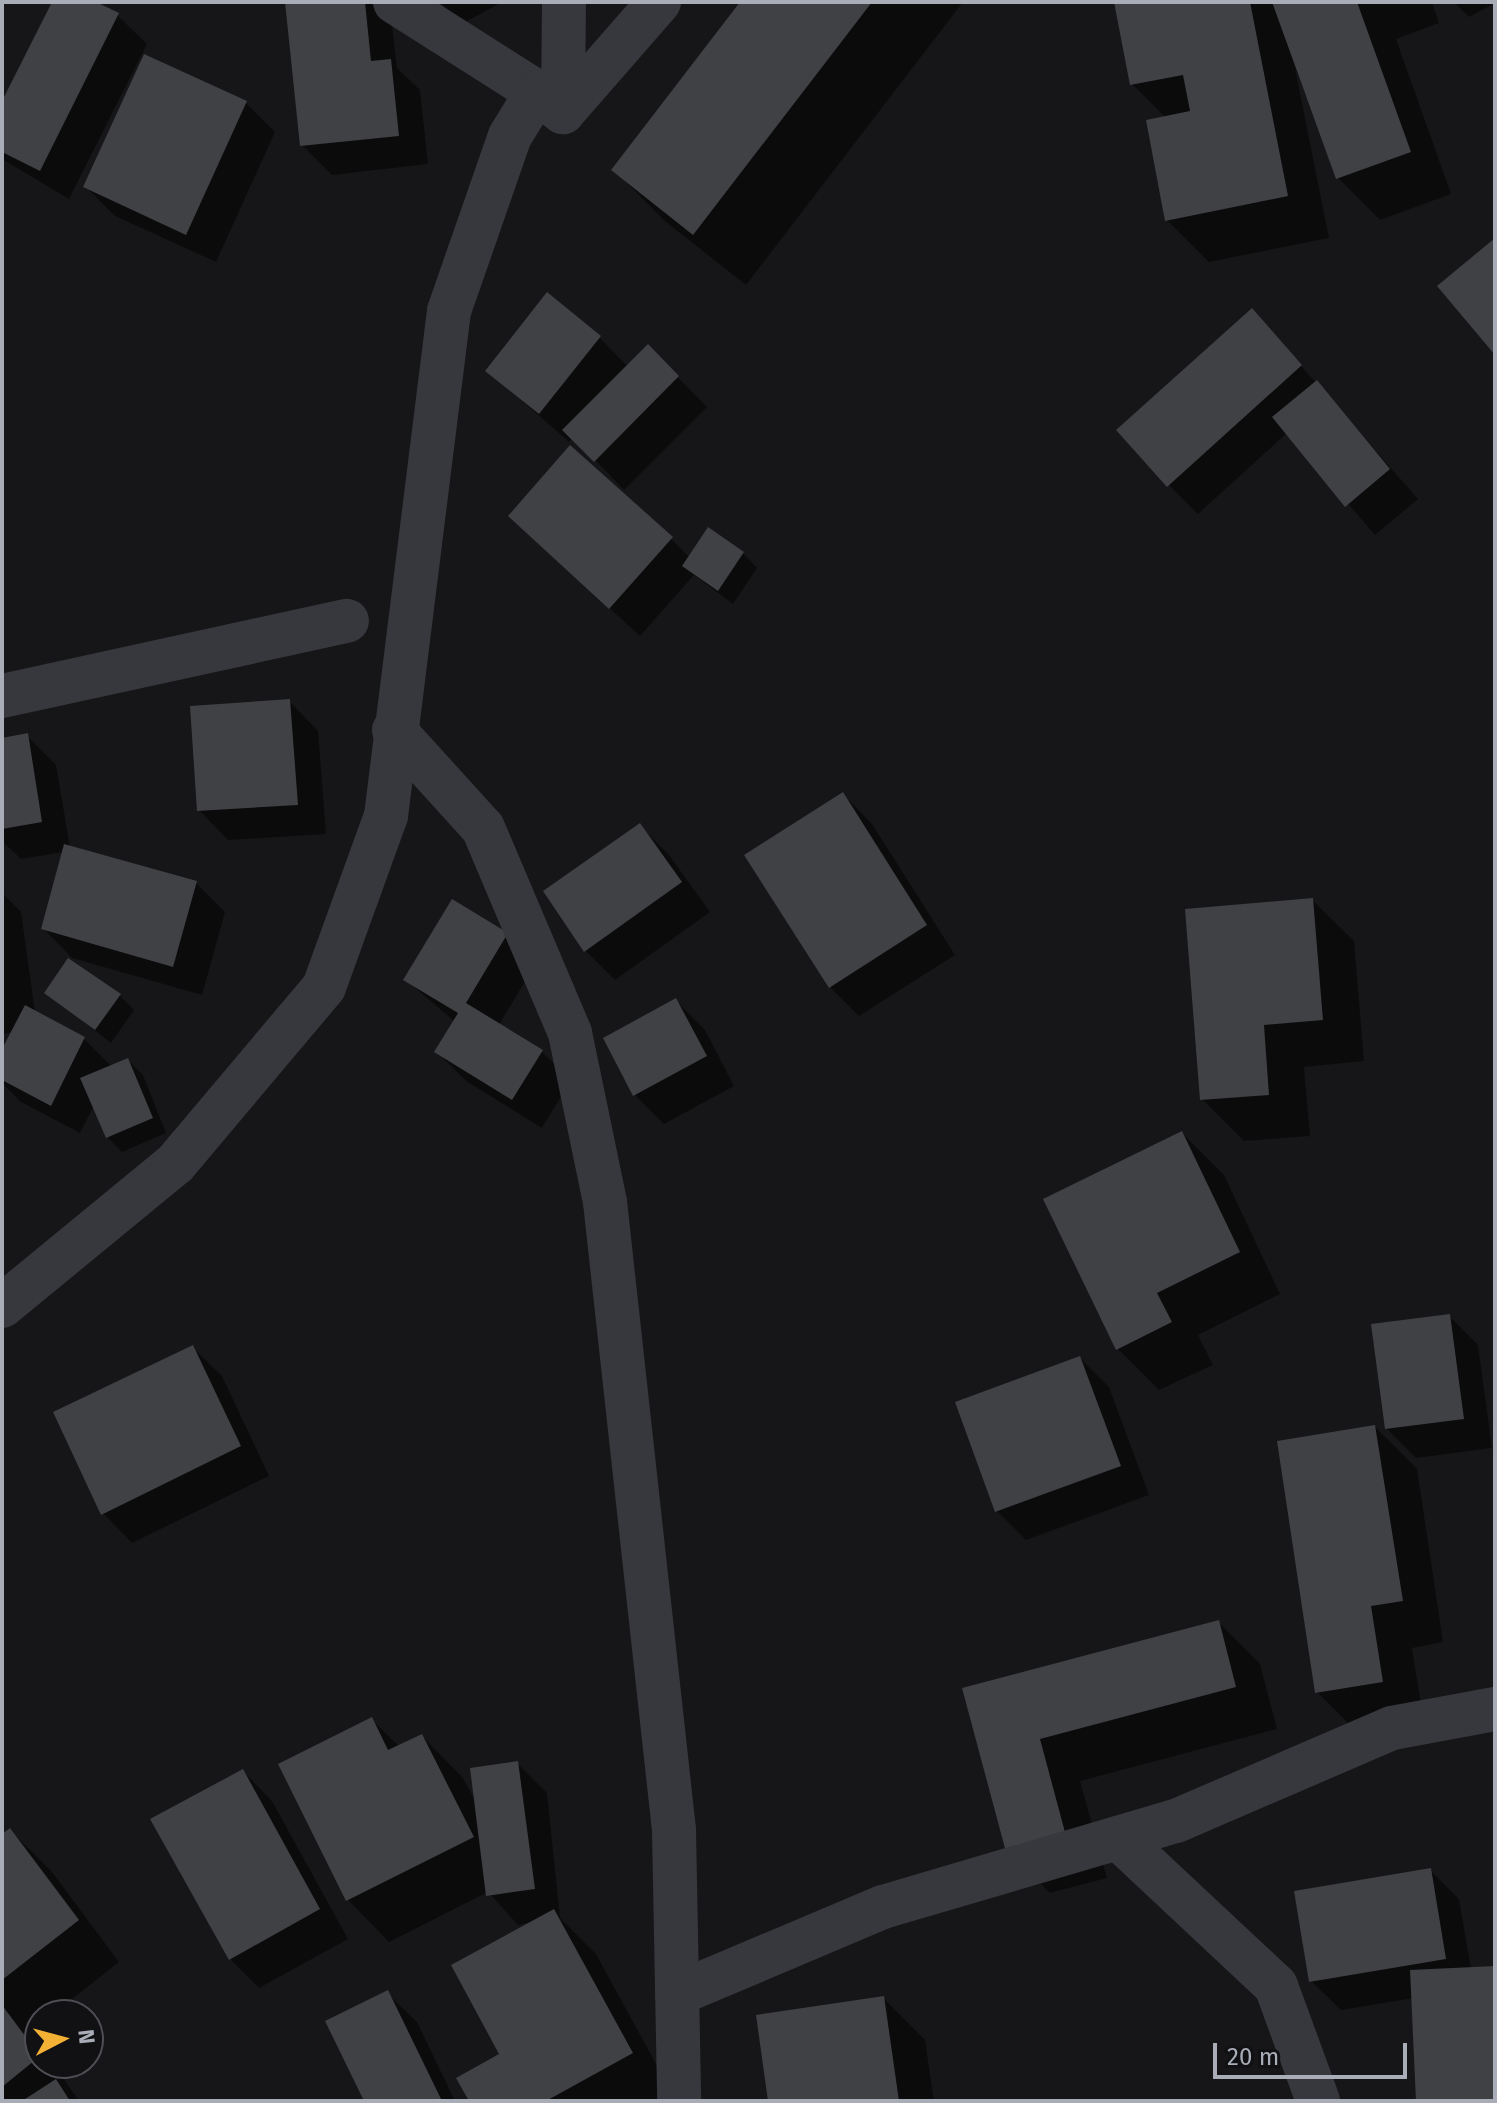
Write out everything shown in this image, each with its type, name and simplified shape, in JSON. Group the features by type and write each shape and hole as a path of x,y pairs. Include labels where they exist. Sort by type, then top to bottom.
{"street":[{"path":"395,2 550,102"},
{"path":"550,102 564,2"},
{"path":"2,1306 175,1164 324,987 386,816 394,730 449,311 510,136 659,2"},
{"path":"2,696 347,621"},
{"path":"394,730 483,828 570,1033 605,1202 674,1830 679,2101"},
{"path":"677,1994 883,1907 1176,1821 1392,1728 1495,1709"},
{"path":"1118,1838 1276,1986 1318,2101"}],"building":[{"path":"52,2 96,2 119,13 40,171 2,152 2,101"},
{"path":"285,2 365,2 371,61 391,59 399,136 300,146"},
{"path":"740,2 872,2 693,235 611,170"},
{"path":"1114,2 1250,2 1288,196 1165,221 1146,120 1190,111 1183,75 1130,85"},
{"path":"1272,2 1357,2 1411,152 1336,179"},
{"path":"144,54 247,101 186,235 83,187"},
{"path":"1495,238 1495,355 1437,286"},
{"path":"547,292 601,336 539,414 485,371"},
{"path":"1252,308 1302,365 1167,487 1116,430"},
{"path":"648,344 679,376 594,462 562,430"},
{"path":"1317,380 1390,469 1345,507 1272,417"},
{"path":"570,445 673,537 609,609 508,516"},
{"path":"708,527 744,552 718,591 682,566"},
{"path":"290,699 298,805 197,811 190,706"},
{"path":"28,733 42,822 2,829 2,738"},
{"path":"843,792 927,925 829,988 744,855"},
{"path":"640,823 682,882 584,952 543,891"},
{"path":"64,844 197,881 173,967 41,929"},
{"path":"1313,898 1323,1020 1264,1025 1269,1095 1200,1100 1185,909"},
{"path":"452,899 508,933 466,1003 543,1050 512,1100 434,1052 458,1013 403,980"},
{"path":"68,958 121,994 95,1030 44,993"},
{"path":"676,998 707,1056 633,1096 603,1038"},
{"path":"25,1005 85,1037 51,1106 2,1080 2,1049"},
{"path":"128,1058 153,1118 106,1138 80,1078"},
{"path":"1182,1131 1240,1252 1157,1293 1172,1322 1116,1350 1043,1199"},
{"path":"1450,1314 1464,1419 1385,1429 1371,1324"},
{"path":"193,1345 241,1446 101,1515 53,1412"},
{"path":"1080,1356 1121,1466 995,1512 955,1402"},
{"path":"1375,1425 1403,1601 1371,1606 1383,1682 1315,1693 1277,1441"},
{"path":"1219,1620 1236,1687 1040,1739 1066,1836 1006,1852 962,1688"},
{"path":"372,1717 388,1750 422,1734 474,1837 346,1901 278,1764"},
{"path":"518,1761 535,1889 486,1896 470,1768"},
{"path":"243,1769 320,1909 229,1960 150,1819"},
{"path":"10,1828 79,1920 2,1980 2,1834"},
{"path":"1431,1868 1446,1959 1309,1982 1294,1891"},
{"path":"554,1909 633,2053 546,2101 469,2101 456,2078 499,2054 451,1965"},
{"path":"1495,1966 1495,2101 1416,2101 1410,1970"},
{"path":"388,1990 442,2101 364,2101 325,2021"},
{"path":"884,1996 899,2101 768,2101 756,2015"},
{"path":"2,2005 24,2035 24,2069 2,2087"},
{"path":"56,2079 70,2101 22,2101"}]}
